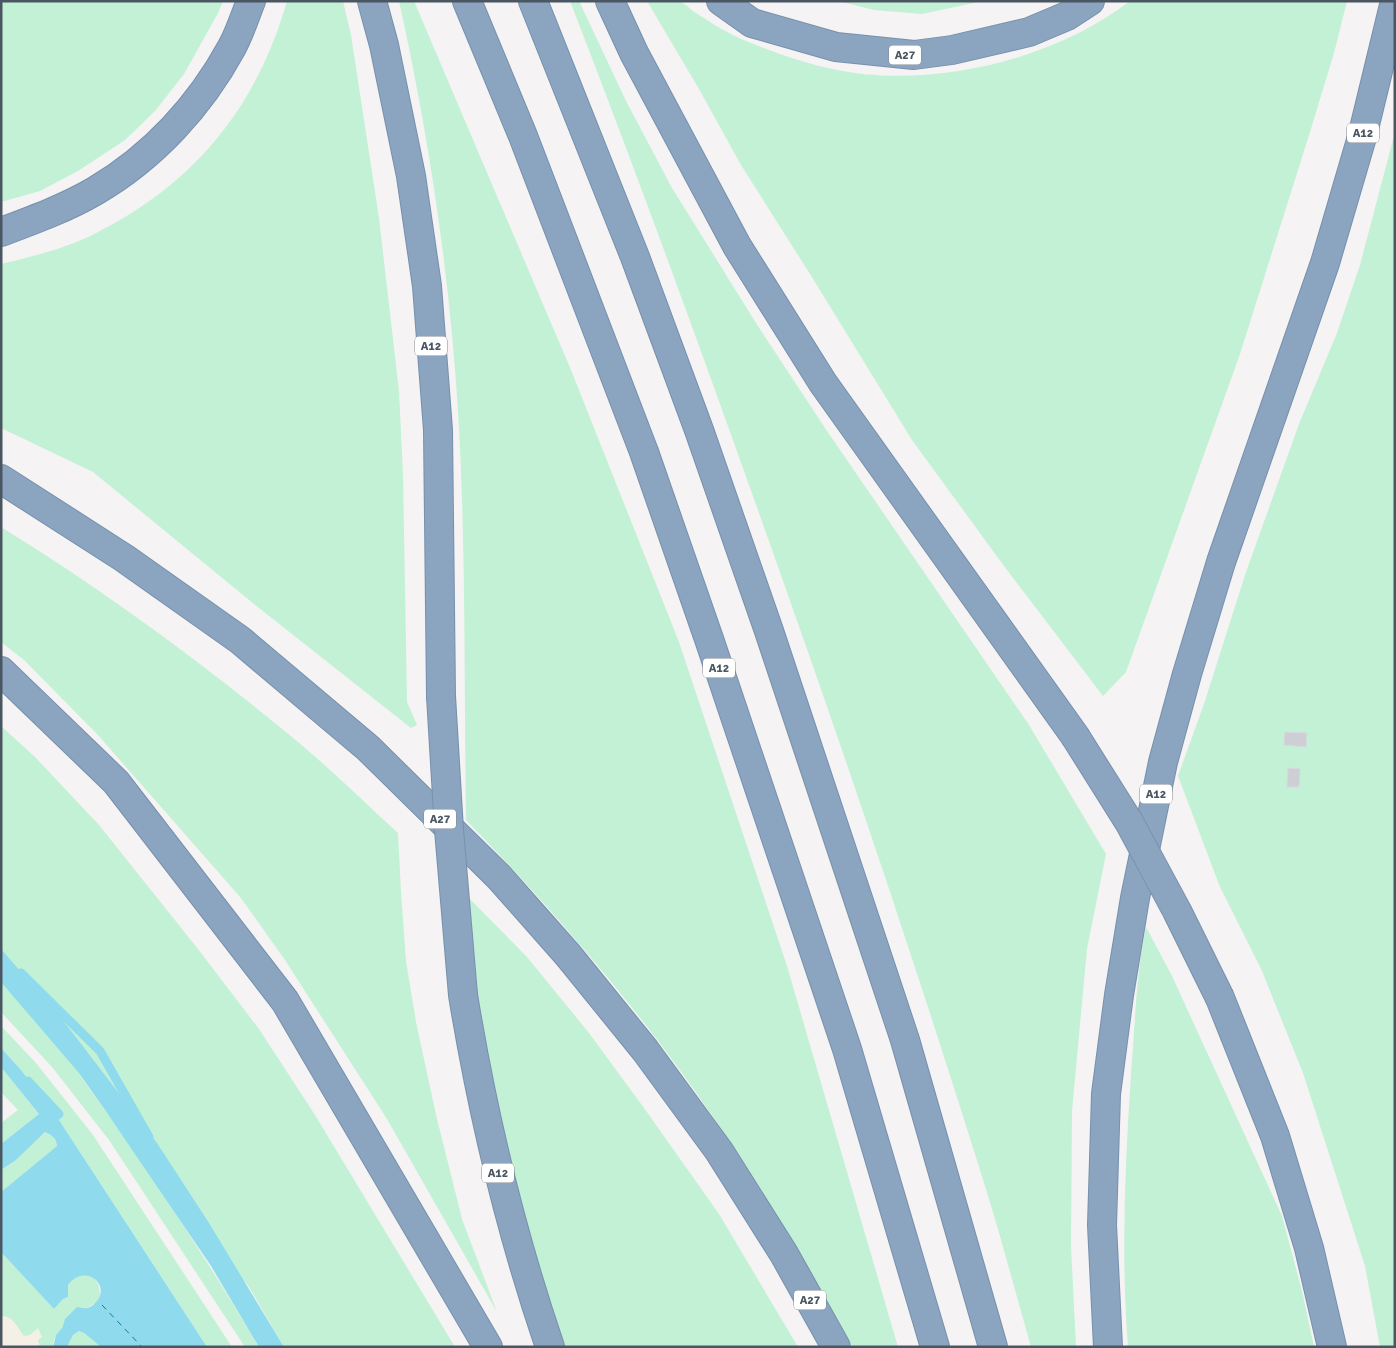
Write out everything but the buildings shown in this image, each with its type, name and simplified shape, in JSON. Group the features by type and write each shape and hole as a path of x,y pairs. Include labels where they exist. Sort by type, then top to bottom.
{"highway":[{"path":"1,232 48,214 95,191 149,153 194,106 232,46 251,1"},
{"name":"A12","path":"372,1 384,45 411,176 427,286 438,430 441,696 448,830 463,995 476,1072 498,1176 530,1288 550,1347"},
{"name":"A12","path":"467,1 523,136 644,452 710,639 847,1049 935,1347"},
{"path":"533,1 635,257 770,631 905,1040 993,1347"},
{"name":"A12","path":"610,1 634,53 737,246 823,383 1075,736 1129,822 1177,910 1220,998 1275,1136 1309,1248 1332,1347"},
{"name":"A27","path":"721,1 752,23 836,47 914,55 952,50 1028,32 1067,16 1090,1"},
{"name":"A12","path":"1108,1347 1102,1225 1106,1094 1130,927 1163,762 1221,562 1325,263 1362,137 1395,1"},
{"name":"A27","path":"1,479 124,558 240,640 368,748 499,877 568,954 640,1043 719,1151 784,1254 836,1347"},
{"path":"1,671 116,782 285,1002 488,1347"}],"green space":[{"path":"1,1 223,1 184,74 155,111 125,140 78,171 40,191 1,202"},
{"path":"287,1 343,1 351,35 379,218 399,391 403,475 407,702 417,725 411,728 254,604 93,472 1,428 1,264 38,255 87,238 133,212 165,190 193,165 218,137 240,107 259,74"},
{"path":"399,1 414,1 571,370 679,642 787,966 898,1347 853,1347 802,1258 730,1142 683,1075 625,999 563,925 466,820 463,525 459,427 451,320 438,213"},
{"path":"570,1 579,1 626,101 672,188 756,323 827,431 1029,725 1106,854 1087,949 1072,1111 1071,1246 1076,1347 1031,1347 962,1112 835,730 705,361"},
{"path":"647,1 681,2 727,32 777,53 810,64 869,75 909,76 948,73 988,65 1027,54 1064,40 1099,22 1130,1 1347,1 1334,53 1240,354 1126,672 1103,696 1004,566 912,440 741,165"},
{"path":"838,1 983,1 922,14 874,10"},
{"path":"1395,132 1395,1347 1380,1347 1365,1266 1303,1073 1262,971 1220,887 1178,776 1204,704 1245,575 1299,424 1337,333 1360,265"},
{"path":"1,527 116,603 227,684 311,753 398,833 406,961 416,1022 436,1115 462,1219 497,1312 387,1119 285,960 241,898 97,734 24,660 1,642"},
{"path":"1,726 35,757 99,825 259,1029 315,1115 455,1347 284,1347 249,1287 79,1074 172,1208 259,1347 245,1347 109,1140 52,1067 1,1012"},
{"path":"469,898 527,957 589,1033 644,1108 719,1214 798,1347 564,1347 527,1228 506,1150 479,1013"},
{"path":"1146,927 1172,976 1282,1216 1302,1291 1314,1347 1128,1347 1124,1245 1127,1142 1136,1000"},
{"path":"1,1026 36,1063 93,1135 232,1347 207,1347 57,1117 21,1070 1,1048"},
{"path":"1,1067 39,1114 1,1144 1,1123 18,1110 1,1092"},
{"path":"45,1132 53,1137 57,1146 1,1192 1,1170 16,1160"},
{"path":"1,1252 54,1309 63,1299 68,1297 68,1285 79,1276 84,1275 94,1278 99,1288 100,1296 93,1305 75,1312 64,1321 55,1337 53,1347 1,1347"},
{"path":"79,1331 101,1347 67,1347 73,1335"}],"sand":[{"path":"1,1316 12,1320 24,1336 30,1335 38,1328 42,1337 38,1340 40,1347 1,1347"}],"water":[{"path":"1,949 62,1019 157,1143 209,1223 284,1347 259,1347 211,1266 79,1073 1,982"},
{"path":"1,1048 21,1070 57,1117 207,1347 101,1347 79,1331 73,1335 67,1347 53,1347 56,1335 62,1328 65,1319 77,1307 87,1308 93,1305 100,1296 101,1290 95,1279 89,1276 75,1278 68,1285 68,1297 63,1299 54,1309 1,1252 1,1192 57,1146 53,1137 45,1132 16,1160 1,1170 1,1144 39,1114 1,1067"}],"waterway":[{"path":"21,973 100,1051 149,1137"},
{"path":"28,1081 59,1114 48,1122"}],"ferry route":[{"path":"102,1305 142,1347"}]}
